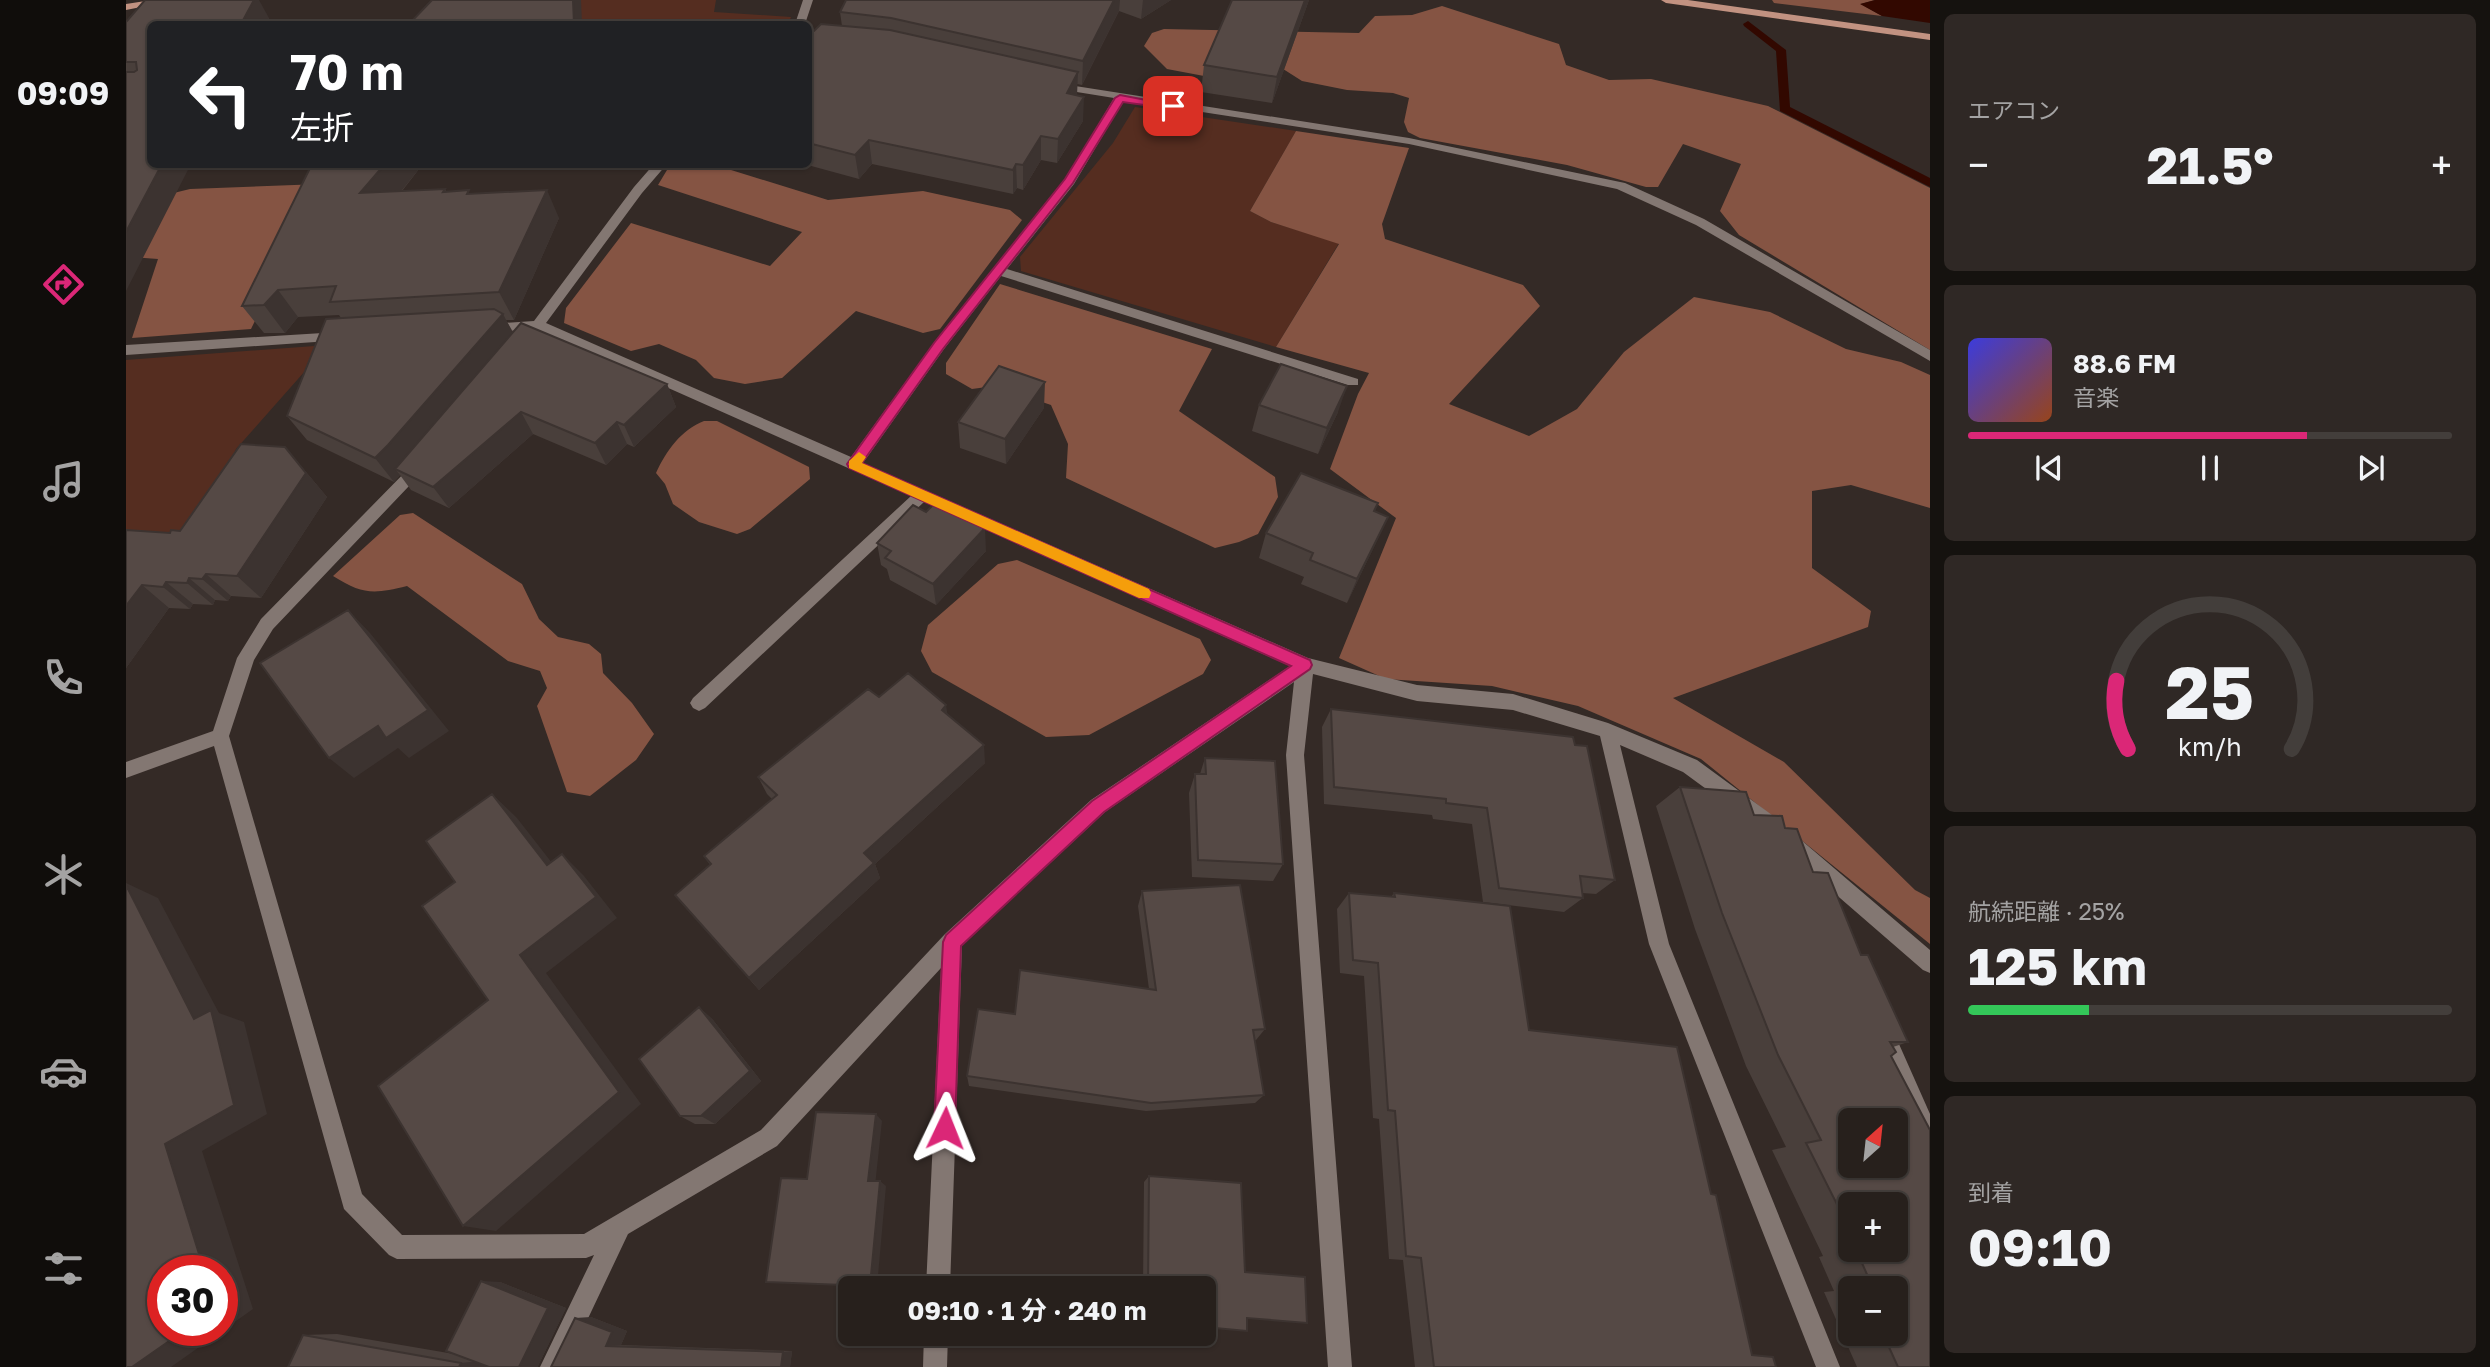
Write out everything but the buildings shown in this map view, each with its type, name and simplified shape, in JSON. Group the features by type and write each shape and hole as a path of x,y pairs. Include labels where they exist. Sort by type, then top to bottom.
{"main road":[{"path":"129,4 171,0"},
{"path":"1666,0 1930,37"}],"street":[{"path":"801,21 808,0"},
{"path":"1048,85 1409,141 1621,186 1700,222 1930,356"},
{"path":"853,464 939,346 1070,181 1120,98"},
{"path":"521,346 657,168"},
{"path":"998,271 1353,382"},
{"path":"470,329 539,325 1304,665 1418,693 1513,702 1608,731 1690,766 1765,821 1930,963"},
{"path":"126,350 360,336"},
{"path":"431,453 267,624 246,658 220,736 352,1201 397,1247 586,1246 769,1138 952,942 1098,806 1304,665"},
{"path":"699,704 922,495"},
{"path":"1304,665 1294,755 1340,1367"},
{"path":"1608,731 1659,944 1828,1367"},
{"path":"126,771 220,736"},
{"path":"1833,880 1836,907"},
{"path":"938,1276 952,942"},
{"path":"1877,1019 1930,1139"},
{"path":"552,1367 620,1226"},
{"path":"935,1367 936,1346"}],"shaded area":[{"path":"579,0 716,0 714,12 791,17 789,21 577,21"},
{"path":"1772,0 1875,0 1861,4 1882,16 1774,3"},
{"path":"1875,0 1930,0 1930,23 1882,16 1860,4"},
{"path":"1442,6 1559,44 1566,65 1609,80 1651,79 1768,106 1930,188 1930,350 1739,235 1720,211 1741,164 1683,144 1658,187 1646,187 1567,165 1420,138 1408,132 1404,122 1409,98 1393,93 1347,90 1302,81 1280,67 1204,76 1167,69 1144,46 1152,33 1164,29 1359,33 1375,16 1412,15"},
{"path":"1135,107 1296,131 1250,211 1271,222 1339,243 1276,347 1021,271 1020,257 1113,143"},
{"path":"1296,131 1409,148 1382,224 1385,239 1523,285 1540,306 1449,404 1529,436 1577,409 1624,352 1694,297 1770,312 1846,349 1901,362 1930,375 1930,508 1851,485 1812,491 1812,568 1871,611 1868,627 1673,698 1784,762 1915,890 1930,898 1930,944 1701,759 1578,706 1492,686 1386,679 1339,658 1396,518 1330,469 1358,394 1369,373 1276,347 1339,244 1271,222 1250,211"},
{"path":"668,168 725,168 828,200 923,191 1010,210 1022,220 940,329 923,333 856,311 782,378 745,384 714,378 696,360 659,344 631,351 564,323 566,308 631,223 770,266 802,232 658,185"},
{"path":"321,184 251,329 132,338 158,259 131,257 145,200 190,189"},
{"path":"1000,284 1212,349 1179,411 1275,477 1278,497 1258,534 1215,548 1066,478 1068,444 1051,405 994,386 972,389 946,374 946,363"},
{"path":"328,345 236,449 200,546 126,543 126,360"},
{"path":"704,421 717,421 809,467 810,479 750,529 737,534 699,522 673,504 665,484 656,473 675,442 689,429"},
{"path":"413,513 522,584 539,619 558,637 589,644 601,654 603,673 632,703 654,734 636,760 590,796 567,792 537,706 547,688 540,671 508,661 407,586 377,591 361,590 333,576 400,515"},
{"path":"1017,560 1200,639 1211,660 1203,674 1089,735 1046,737 932,672 921,651 928,625 998,564"}],"waterway":[{"path":"1748,24 1781,50 1784,109 1930,183"}],"slow traffic":[{"path":"859,457 853,464 1144,593"}],"route":[{"path":"945,1128 952,942 1098,806 1304,665 853,464 939,346 1070,181 1120,98 1173,106"}]}
